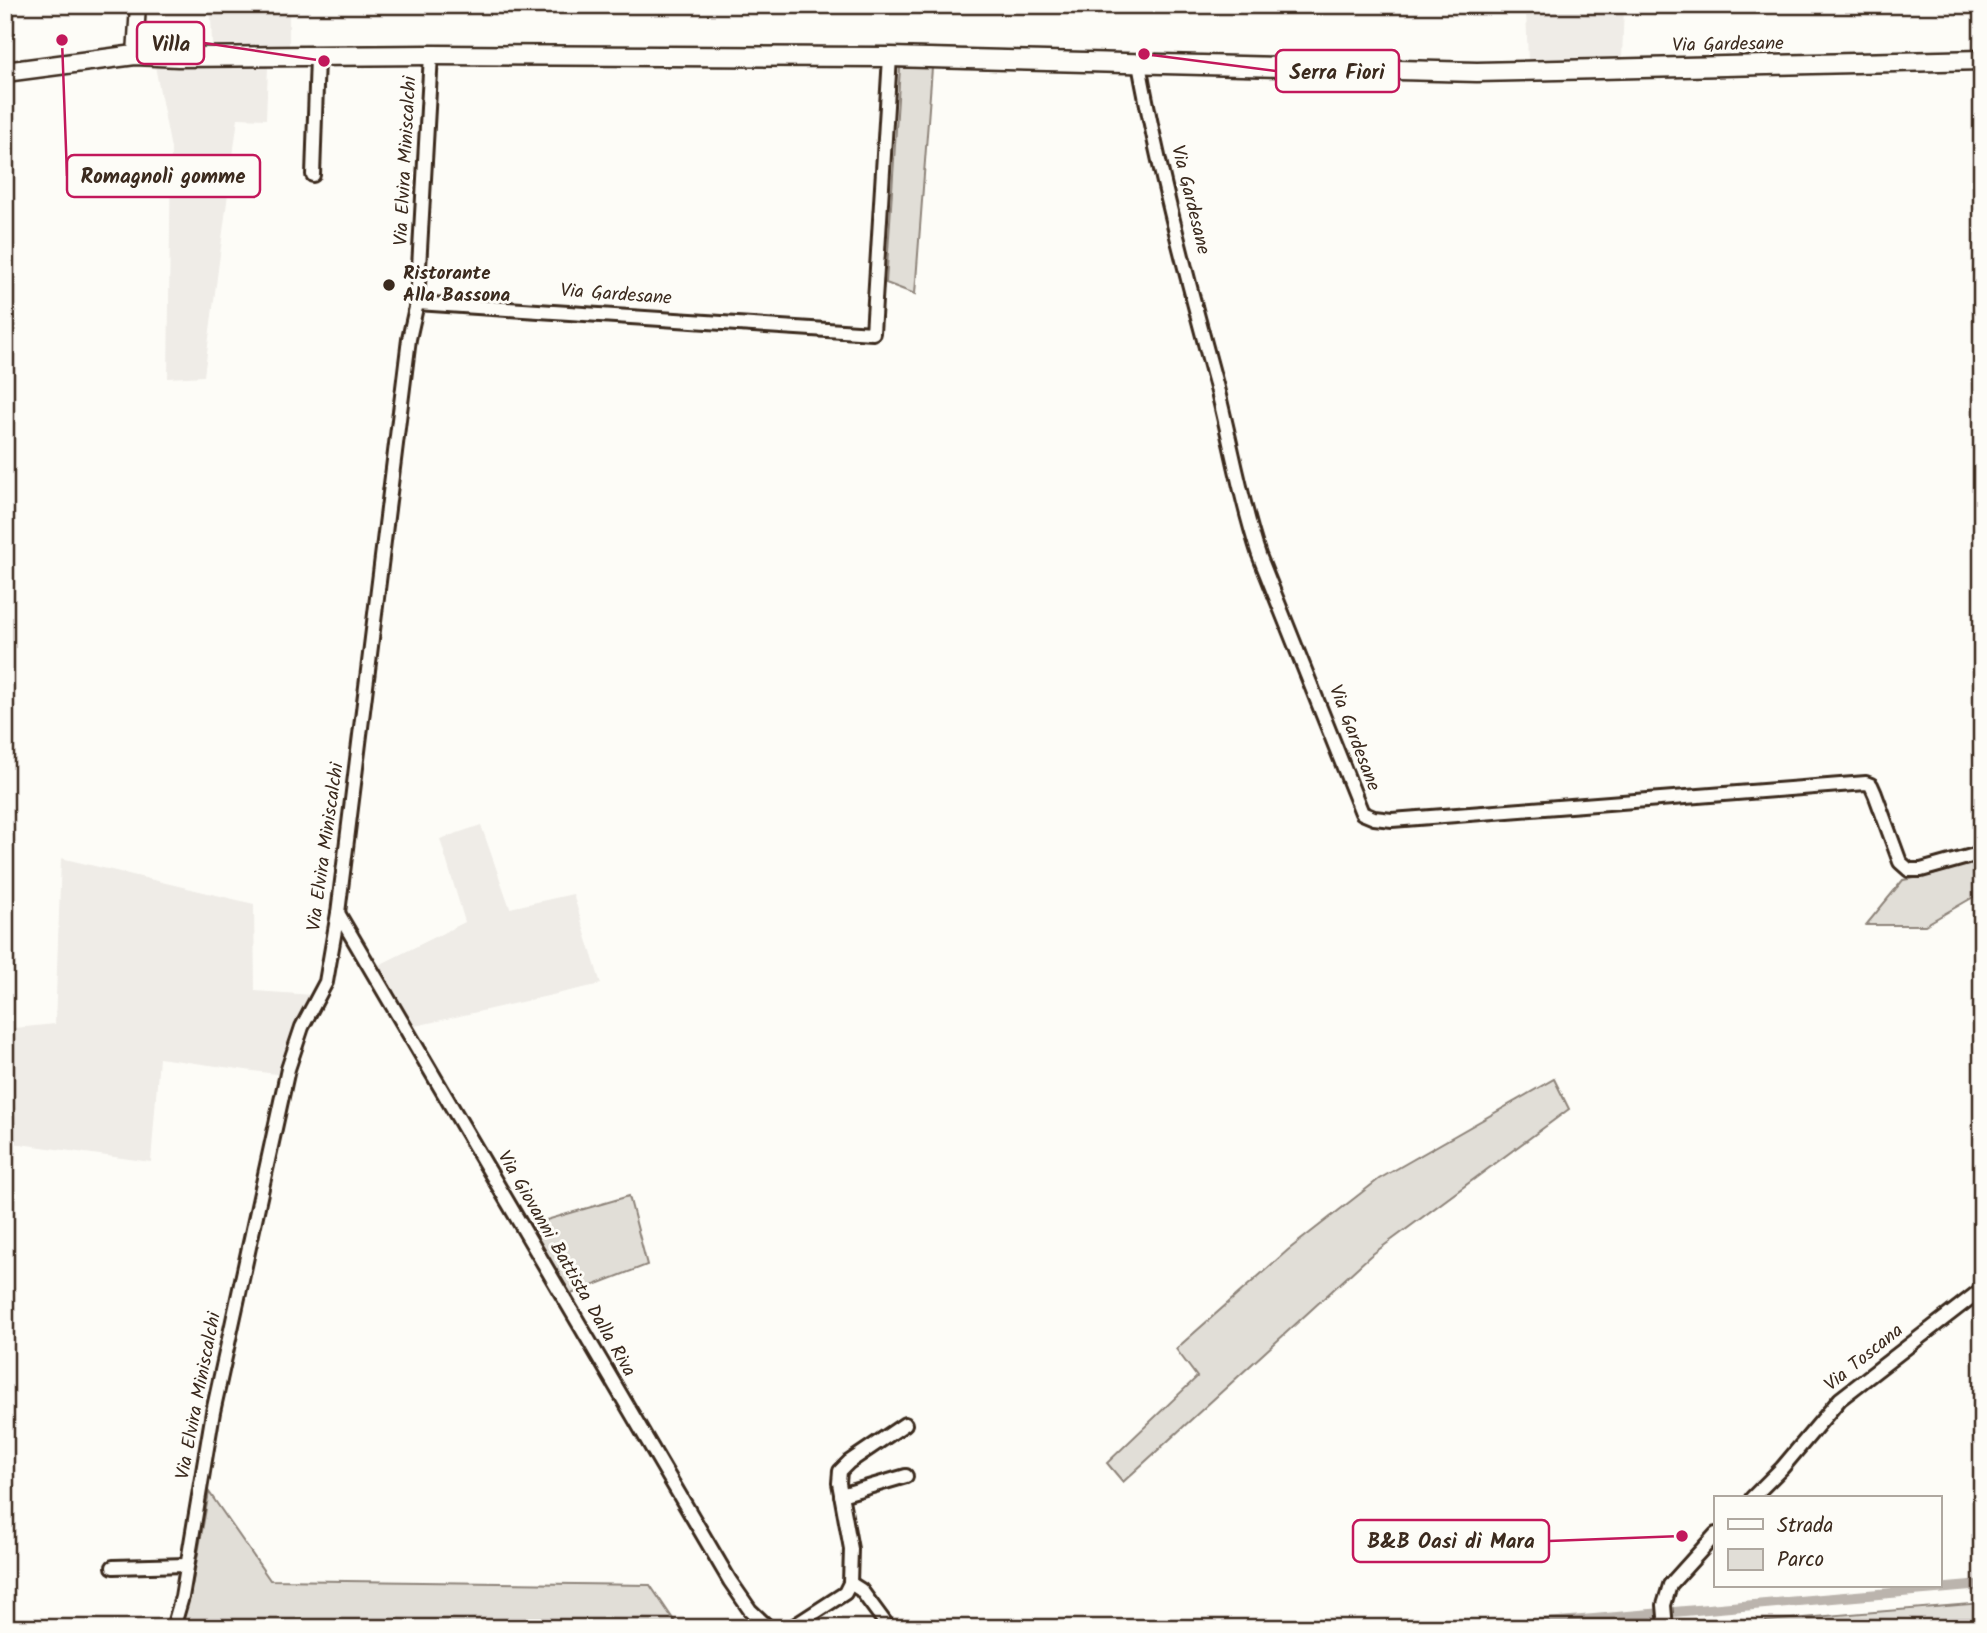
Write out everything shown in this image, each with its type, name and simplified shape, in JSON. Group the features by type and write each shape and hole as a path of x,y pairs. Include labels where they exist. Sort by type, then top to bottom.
{"main road":[{"name":"Via Gardesane","path":"5,72 135,55 317,58 431,55 890,57 1477,72 1982,60"}],"street":[{"path":"135,55 138,5"},
{"name":"Via Elvira Miniscalchi","path":"173,1628 187,1565 213,1412 288,1069 302,1027 326,982 338,914 409,339 417,303 431,55"},
{"name":"Via Gardesane","path":"417,303 873,333 890,57"},
{"path":"313,175 317,58"},
{"name":"Via Gardesane","path":"1139,64 1169,204 1258,555 1362,813 1374,818 1392,820 1866,783 1871,785 1875,794 1900,862 1909,870 1921,870 1982,853"},
{"name":"Via Giovanni Battista Dalla Riva","path":"338,914 730,1581 750,1610 769,1628"},
{"name":"Via Toscana","path":"1754,1496 1782,1468 1840,1399 1982,1289"},
{"path":"791,1628 845,1593 850,1583 851,1549 841,1495 841,1471 849,1461 905,1423"},
{"path":"841,1495 906,1476"},
{"path":"1666,1627 1664,1605 1670,1585 1714,1536"},
{"path":"113,1567 187,1565"},
{"path":"850,1583 861,1590 889,1628"}],"shaded area":[{"path":"1519,5 1624,5 1622,59 1528,62 1526,10"},
{"path":"289,13 289,45 212,45 211,14"},
{"path":"155,66 268,67 266,119 238,118 204,376 168,378 171,149"},
{"path":"481,825 510,908 573,894 601,984 411,1027 375,967 465,922 440,839"},
{"path":"61,858 254,904 255,991 313,995 283,1075 159,1058 151,1162 5,1142 5,1029 55,1024"}],"green space":[{"path":"900,68 932,68 915,294 886,283"},
{"path":"1982,860 1982,892 1925,925 1866,925 1903,880 1932,875"},
{"path":"1554,1079 1569,1109 1370,1256 1123,1482 1107,1463 1197,1377 1176,1349 1288,1250 1379,1179"},
{"path":"629,1196 647,1265 571,1294 529,1225"},
{"path":"209,1492 270,1580 650,1585 679,1628 181,1628 193,1581"},
{"path":"1982,1603 1982,1628 1766,1628 1766,1621"}],"waterway":[{"path":"1490,1628 1982,1585"}],"place":[{"name":"Romagnoli gomme","path":"62,40"},
{"name":"Serra Fiori","path":"1144,54"},
{"name":"Villa","path":"324,61"},
{"name":"Ristorante Alla Bassona","path":"389,285"},
{"name":"B&B Oasi di Mara","path":"1682,1536"}]}
